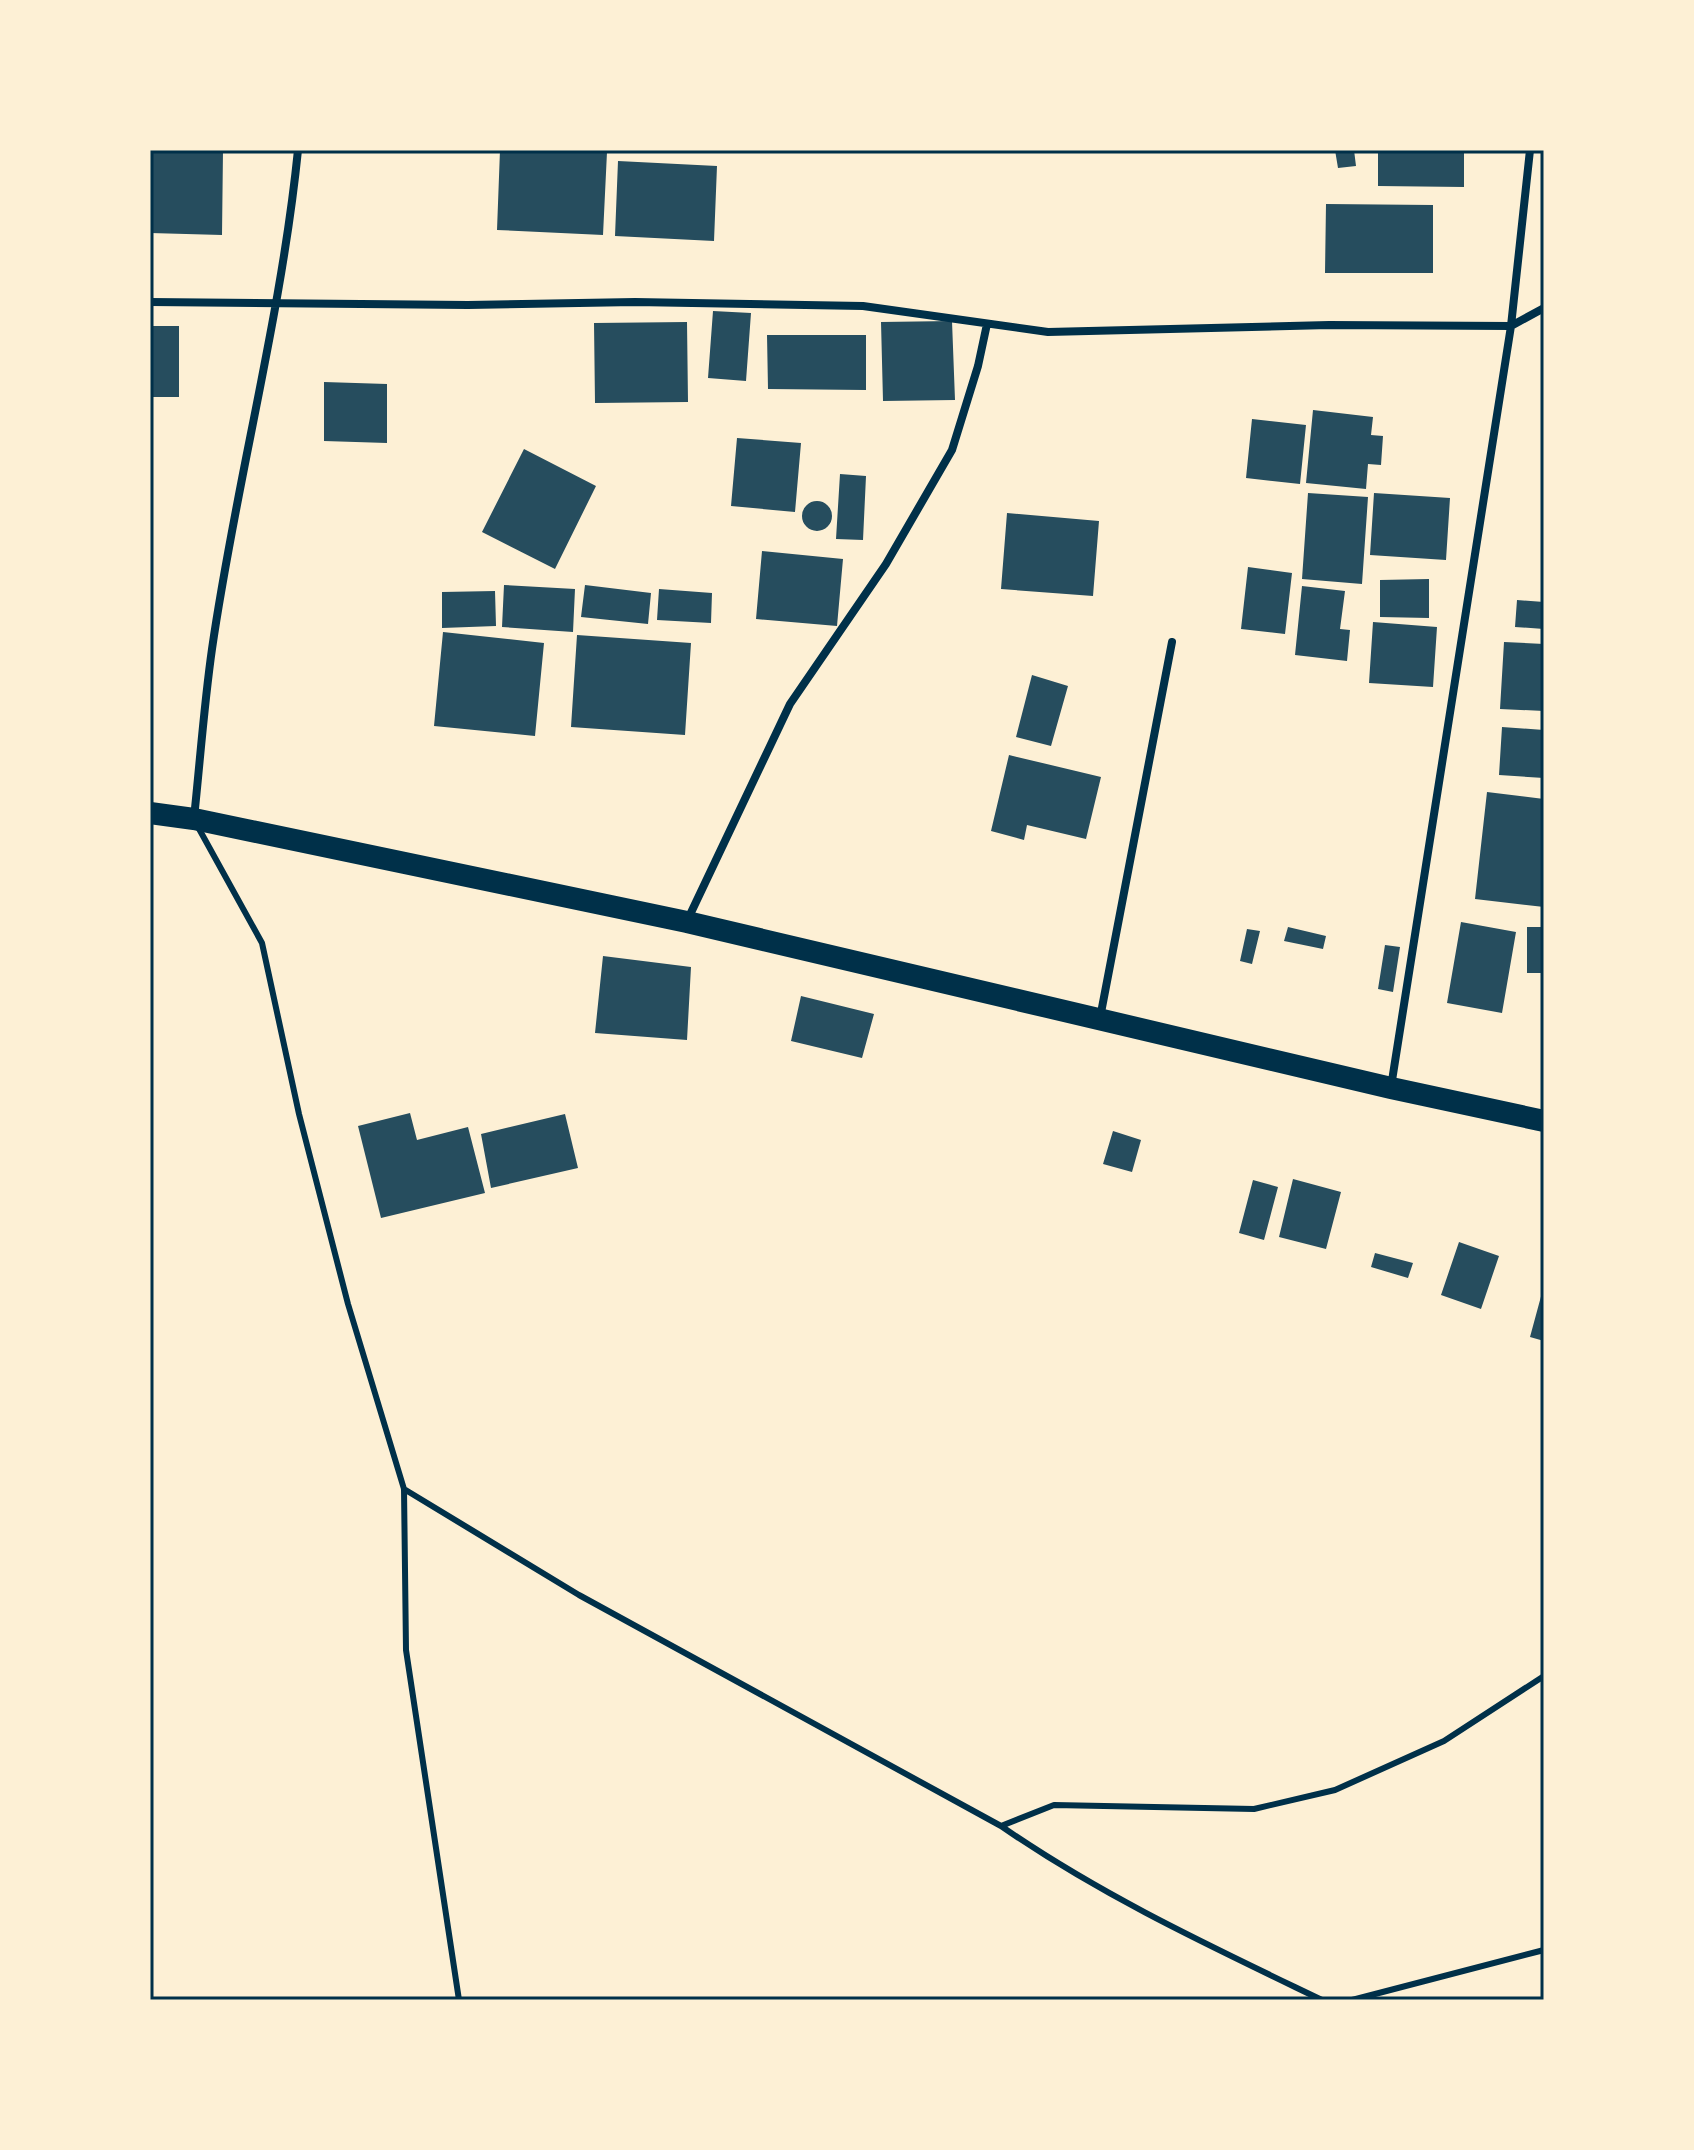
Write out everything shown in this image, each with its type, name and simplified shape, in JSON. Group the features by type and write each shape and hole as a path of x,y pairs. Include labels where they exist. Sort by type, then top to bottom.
{"highway":[{"path":"150,813 194,819 687,922 1391,1088 1544,1121"}],"street":[{"path":"194,819 212,648 277,305 298,150"},
{"path":"1391,1088 1511,326 1530,150"},
{"path":"150,302 277,305 635,302 863,306 1048,332 1329,325 1511,326 1544,308"},
{"path":"687,922 790,704 886,564 952,450 978,366 987,324"},
{"path":"1099,1019 1172,642"}],"lane":[{"path":"194,819 262,943 299,1114 348,1304 404,1489 406,1650 459,2000"},
{"path":"404,1489 579,1595 1001,1826 1156,1920 1322,2000"},
{"path":"1001,1826 1054,1805 1254,1809 1335,1790 1444,1741 1544,1676"},
{"path":"1352,2000 1544,1950"}],"building":[{"path":"150,150 223,150 222,235 150,233"},
{"path":"500,150 607,152 603,235 497,230"},
{"path":"1335,150 1354,150 1356,166 1338,168"},
{"path":"1378,151 1464,152 1464,187 1378,186"},
{"path":"618,161 717,166 714,241 615,236"},
{"path":"1326,204 1433,205 1433,273 1325,273"},
{"path":"713,311 751,313 746,381 708,378"},
{"path":"952,321 955,400 883,401 881,322"},
{"path":"687,322 688,402 595,403 594,323"},
{"path":"150,326 179,326 179,397 150,397"},
{"path":"767,335 866,335 866,390 768,389"},
{"path":"324,382 387,384 387,443 324,441"},
{"path":"1313,410 1373,417 1371,435 1383,436 1381,465 1368,464 1366,489 1306,483"},
{"path":"1252,419 1306,425 1300,484 1246,478"},
{"path":"737,438 801,443 795,512 731,506"},
{"path":"524,449 596,486 555,569 482,532"},
{"path":"840,474 866,476 863,540 836,539"},
{"path":"1308,493 1368,497 1362,584 1302,579"},
{"path":"1374,493 1450,498 1446,560 1370,555"},
{"path":"817,501 828,505 832,516 828,527 817,531 806,527 802,516 806,505"},
{"path":"1007,513 1099,521 1093,596 1001,589"},
{"path":"762,551 843,559 837,626 756,619"},
{"path":"1248,567 1292,573 1285,634 1241,629"},
{"path":"1429,579 1429,618 1380,617 1380,580"},
{"path":"504,585 575,589 573,632 502,627"},
{"path":"585,585 651,593 648,624 581,617"},
{"path":"1302,586 1345,591 1340,629 1350,630 1347,661 1295,655"},
{"path":"659,589 712,593 711,623 657,620"},
{"path":"495,591 496,626 442,628 442,592"},
{"path":"1517,600 1544,602 1544,629 1515,627"},
{"path":"1373,622 1437,627 1433,687 1369,683"},
{"path":"443,632 544,643 535,736 434,726"},
{"path":"577,635 691,643 685,735 571,727"},
{"path":"1504,642 1544,644 1544,711 1500,709"},
{"path":"1032,675 1068,686 1051,746 1016,737"},
{"path":"1502,727 1544,730 1544,778 1499,775"},
{"path":"1009,755 1101,777 1086,839 1027,825 1024,840 991,831"},
{"path":"1487,792 1544,799 1544,907 1475,899"},
{"path":"1461,922 1516,932 1502,1013 1447,1003"},
{"path":"1288,927 1326,936 1323,949 1284,941"},
{"path":"1527,927 1544,927 1544,973 1527,973"},
{"path":"1247,929 1260,931 1252,964 1240,961"},
{"path":"1385,945 1400,947 1393,992 1378,989"},
{"path":"603,956 691,967 687,1040 595,1033"},
{"path":"801,996 874,1014 862,1058 791,1041"},
{"path":"410,1113 417,1140 468,1127 485,1193 381,1218 358,1126"},
{"path":"565,1114 578,1168 491,1188 481,1134"},
{"path":"1113,1131 1141,1140 1132,1172 1103,1164"},
{"path":"1293,1179 1341,1192 1326,1249 1279,1237"},
{"path":"1253,1180 1278,1187 1264,1240 1239,1233"},
{"path":"1459,1242 1499,1256 1481,1309 1441,1295"},
{"path":"1375,1253 1413,1263 1408,1278 1371,1267"},
{"path":"1544,1289 1544,1341 1530,1337"}]}
